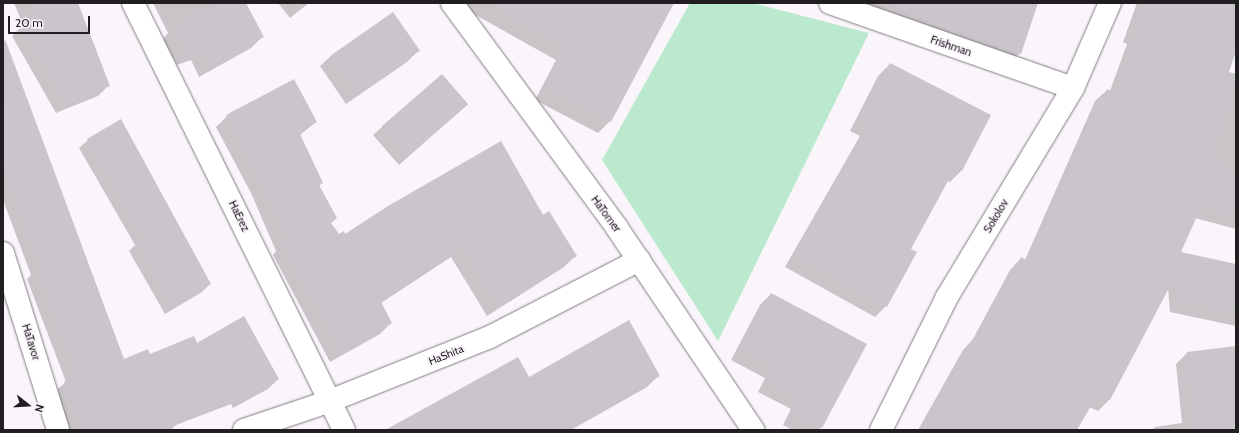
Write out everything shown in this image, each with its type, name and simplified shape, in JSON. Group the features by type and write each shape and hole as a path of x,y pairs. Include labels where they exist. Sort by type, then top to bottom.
{"street":[{"name":"HaErez","path":"133,3 344,430"},
{"name":"HaTomer","path":"452,3 639,260 753,430"},
{"name":"Frishman","path":"830,3 1073,88"},
{"name":"Sokolov","path":"881,430 947,297 1073,88 1110,3"},
{"name":"HaTavor","path":"3,253 58,430"},
{"name":"HaShita","path":"244,430 330,401 490,337 639,260"}],"green space":[{"path":"690,3 752,3 869,33 718,341 602,160"}],"building":[{"path":"29,3 78,3 110,86 67,103 22,25 36,19"},
{"path":"217,3 246,3 264,37 210,66 202,49 189,54 174,26"},
{"path":"489,3 674,3 611,122 547,87 568,47"},
{"path":"886,3 1038,3 1021,54 886,6"},
{"path":"1144,3 1236,3 1236,51 1229,72 1236,74 1236,83 1209,162 1236,169 1236,215 1202,205 1181,252 1236,264 1236,312 1181,301 1178,271 1110,400 1098,394 1077,430 923,430 974,337 978,339 1021,257 1030,262 1107,89 1117,93 1138,32 1134,31"},
{"path":"393,12 420,51 359,94 332,55"},
{"path":"5,39 124,359 148,349 150,354 194,336 197,343 244,316 279,379 244,399 241,394 175,420 177,425 165,430 82,430 64,382 78,376 37,268 41,266 3,166"},
{"path":"890,63 991,115 962,171 955,168 911,249 917,252 887,307 795,255 871,125 861,120"},
{"path":"442,74 468,104 408,157 382,126"},
{"path":"294,79 317,122 299,132 323,183 319,185 337,218 331,223 339,234 344,231 345,234 388,206 501,141 543,215 549,211 577,256 499,306 462,247 380,300 392,323 341,351 284,243 288,241 262,182 226,115"},
{"path":"121,119 211,284 174,306 137,242 144,238 87,139"},
{"path":"771,293 867,344 822,428 793,413 801,397 769,380 776,366 742,348"},
{"path":"629,320 660,376 564,430 385,430 518,357 529,377"},
{"path":"1236,346 1236,430 1194,430 1187,352"}]}
